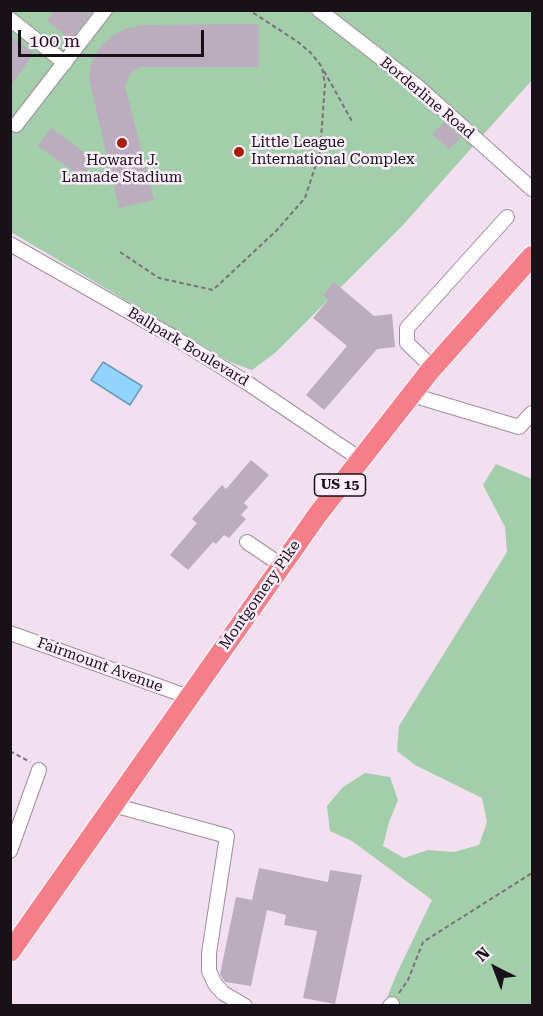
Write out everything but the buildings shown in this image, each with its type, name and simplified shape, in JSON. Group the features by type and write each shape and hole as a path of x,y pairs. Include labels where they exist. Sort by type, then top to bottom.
{"highway":[{"name":"Montgomery Pike","path":"10,952 281,565 360,459 433,368 532,257"}],"street":[{"path":"16,125 105,10"},
{"name":"Borderline Road","path":"319,10 417,86 532,189"},
{"path":"10,19 65,63"},
{"path":"433,368 407,343 407,328 507,217"},
{"name":"Ballpark Boulevard","path":"10,244 184,344 249,384 360,459"},
{"path":"412,394 519,427 532,413"},
{"path":"247,542 281,565"},
{"name":"Fairmount Avenue","path":"10,633 189,697"},
{"path":"10,851 39,770"},
{"path":"113,805 227,836 209,953 209,971 215,984 223,993 245,1005"}],"path":[{"path":"249,10 311,52 322,67 353,123"},
{"path":"120,252 159,279 213,290 242,264 277,231 305,198 320,152 325,84 322,67"},
{"path":"10,751 26,758 39,770"},
{"path":"391,1005 408,980 423,942 532,873"}],"green space":[{"name":"Little League International Complex","path":"11,11 532,11 532,80 403,225 275,353 252,370 230,362 11,232"},
{"path":"496,464 532,479 532,1005 384,1005 432,900 352,841 330,831 327,806 343,787 365,773 390,777 398,800 383,846 404,858 428,850 454,852 479,845 487,822 482,798 415,765 397,751 399,726 507,552 505,527 483,485"}],"water":[{"path":"103,362 142,386 130,405 91,380"}],"place":[{"name":"Howard J. Lamade Stadium","path":"122,143"},
{"name":"Little League International Complex","path":"239,152"}]}
